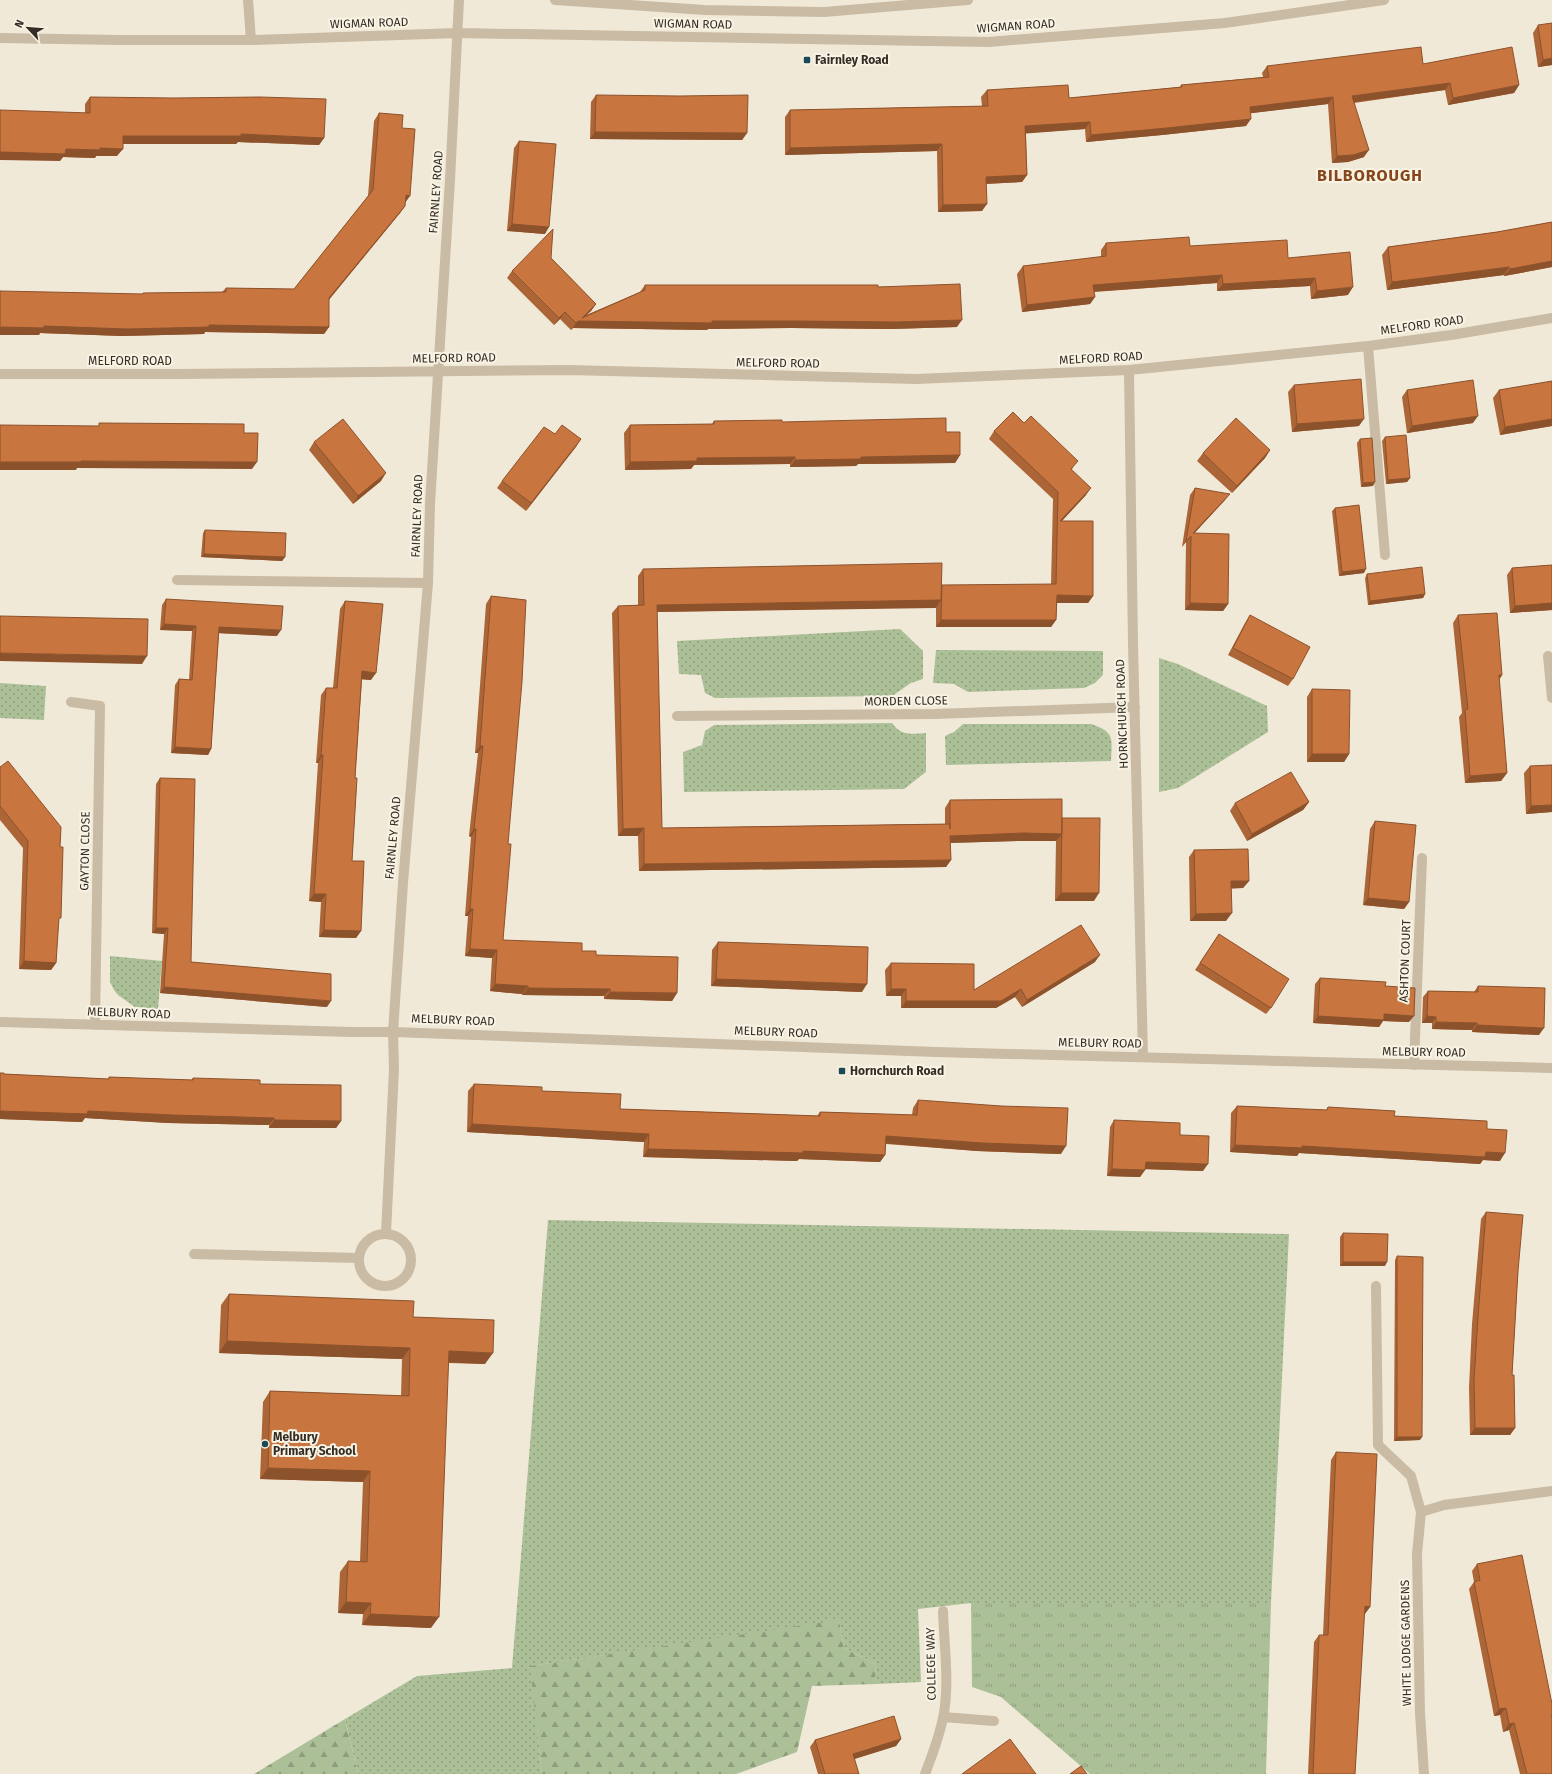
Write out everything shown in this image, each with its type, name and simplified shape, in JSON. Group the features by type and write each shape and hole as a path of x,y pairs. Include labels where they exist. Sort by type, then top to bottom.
{"street":[{"path":"248,0 251,40"},
{"name":"FAIRNLEY ROAD","path":"386,1233 394,1069 393,1032 403,875 428,583 430,504 437,371 450,180 459,0"},
{"name":"WIGMAN ROAD","path":"555,0 705,10 824,12 968,0"},
{"name":"WIGMAN ROAD","path":"0,38 251,40 458,33 988,42 1225,23 1384,0"},
{"name":"MELFORD ROAD","path":"0,374 569,370 916,379 1129,370 1368,346 1451,335 1552,318"},
{"path":"1368,346 1385,555"},
{"name":"HORNCHURCH ROAD","path":"1129,370 1143,1057"},
{"path":"177,580 428,583"},
{"path":"1548,656 1552,698"},
{"name":"GAYTON CLOSE","path":"71,702 100,706 95,1025"},
{"name":"MORDEN CLOSE","path":"677,716 935,714 1135,707"},
{"name":"ASHTON COURT","path":"1414,1065 1422,858"},
{"name":"MELBURY ROAD","path":"0,1022 393,1032 936,1052 1552,1068"},
{"path":"386,1233 402,1240 410,1251 411,1264 406,1276 395,1285 382,1287 370,1282 361,1271 359,1258 364,1245 375,1236 386,1233"},
{"path":"194,1254 359,1258"},
{"name":"WHITE LODGE GARDENS","path":"1376,1286 1378,1445 1411,1476 1421,1512 1417,1554 1420,1713 1424,1774"},
{"path":"1421,1512 1444,1505 1552,1491"},
{"name":"COLLEGE WAY","path":"925,1774 934,1750 943,1717 946,1685 943,1611"},
{"name":"COLLEGE WAY","path":"943,1717 994,1721"}],"green space":[{"path":"900,629 923,651 923,679 911,683 892,696 715,698 705,693 701,675 679,674 677,641"},
{"path":"936,650 1103,651 1103,675 1095,683 1084,688 968,692 954,684 933,683"},
{"path":"1159,658 1178,664 1267,706 1268,732 1178,788 1159,792"},
{"path":"0,683 46,686 44,720 0,718"},
{"path":"892,723 903,732 911,734 926,733 926,772 904,789 684,792 683,752 702,745 705,731 714,725"},
{"path":"963,724 1091,724 1108,733 1112,747 1111,761 946,765 945,736 954,732"},
{"path":"110,956 162,961 158,1009 135,1007 118,995 110,982"},
{"path":"548,1220 1289,1234 1271,1603 971,1603 918,1609 921,1682 876,1684 875,1664 844,1648 839,1621 531,1666 542,1774 358,1774 345,1719 417,1676 512,1668"},
{"path":"971,1603 1271,1603 1266,1774 1090,1774 1001,1697 972,1687"},
{"path":"839,1620 844,1648 875,1664 876,1684 812,1686 797,1752 736,1774 542,1774 530,1666"},
{"path":"345,1719 358,1774 254,1774"}],"building":[{"path":"1552,23 1552,58 1543,60 1538,25"},
{"path":"1421,47 1423,64 1512,47 1519,85 1453,98 1450,83 1352,96 1369,150 1353,155 1337,156 1333,97 1250,107 1251,119 1167,128 1091,135 1090,122 1025,126 1027,175 986,177 987,204 943,205 942,144 790,148 790,110 988,106 987,90 1068,85 1069,98 1182,87 1181,85 1269,77 1267,66"},
{"path":"596,95 748,95 747,133 595,132"},
{"path":"90,97 260,97 326,99 324,138 241,134 241,136 123,136 123,149 66,149 65,154 0,152 0,110 90,113"},
{"path":"379,113 403,115 402,128 415,129 410,196 406,195 405,206 329,298 329,327 209,325 209,327 127,329 44,326 44,328 0,327 0,291 143,294 226,292 226,288 294,289 373,190"},
{"path":"519,141 556,144 549,227 512,224"},
{"path":"1552,222 1552,261 1510,269 1509,267 1392,282 1388,247 1497,232"},
{"path":"553,229 551,258 596,304 582,318 645,290 645,285 878,285 878,287 960,284 962,320 896,322 712,321 712,323 578,321 576,323 565,312 559,318 512,271"},
{"path":"1189,237 1190,246 1287,240 1288,258 1350,252 1353,287 1317,291 1315,278 1223,284 1222,275 1093,285 1095,297 1027,305 1023,266 1106,256 1106,243"},
{"path":"1361,379 1364,419 1297,424 1294,385"},
{"path":"1473,380 1478,416 1412,426 1407,390"},
{"path":"1552,381 1552,419 1505,427 1499,390"},
{"path":"1013,412 1024,423 1031,416 1078,461 1071,469 1091,488 1060,521 1093,521 1093,596 1057,595 1056,620 941,620 942,585 1056,584 1058,492 994,431"},
{"path":"946,418 946,432 960,432 960,455 795,460 795,457 697,458 697,461 630,462 630,425 714,424 714,421 782,420 782,422"},
{"path":"1236,418 1270,450 1237,486 1203,453"},
{"path":"343,419 386,473 358,496 314,442"},
{"path":"99,423 244,424 244,433 258,433 257,462 0,462 0,425 99,426"},
{"path":"562,425 581,439 531,503 502,481 544,427 555,434"},
{"path":"1406,435 1410,478 1388,480 1385,437"},
{"path":"1372,438 1375,482 1363,483 1360,439"},
{"path":"1195,488 1230,494 1193,533 1229,534 1228,604 1190,603 1191,536 1186,541"},
{"path":"1359,505 1366,569 1342,572 1335,508"},
{"path":"205,530 286,533 285,557 204,554"},
{"path":"942,563 941,600 657,605 662,828 950,824 950,800 1062,799 1062,834 1024,833 950,836 951,860 644,864 644,828 623,829 618,606 644,605 643,569"},
{"path":"1552,565 1552,603 1515,606 1512,568"},
{"path":"1422,567 1425,594 1370,601 1367,574"},
{"path":"491,596 526,600 522,682 508,844 511,844 503,940 582,943 582,951 596,951 596,955 678,957 677,993 610,992 610,989 528,988 528,986 495,984 497,950 470,949 473,909 470,909 476,829 474,829 483,746 480,746"},
{"path":"166,599 283,606 281,630 219,627 211,749 175,747 179,679 192,680 196,626 164,624"},
{"path":"345,601 383,604 376,673 362,671 355,778 357,778 352,861 364,861 361,931 324,930 326,894 314,894 326,688 337,688"},
{"path":"1497,613 1502,675 1499,675 1507,773 1470,776 1465,710 1468,709 1458,615"},
{"path":"1250,615 1310,647 1293,679 1233,648"},
{"path":"0,616 148,619 147,656 0,653"},
{"path":"1312,689 1350,690 1349,754 1312,754"},
{"path":"8,761 61,827 60,847 63,847 61,918 59,918 56,963 24,961 28,841 0,806 0,767"},
{"path":"1552,765 1552,805 1531,806 1530,766"},
{"path":"1291,772 1309,802 1252,834 1235,803"},
{"path":"160,778 195,779 191,962 331,974 331,1001 164,987 168,928 156,928"},
{"path":"1062,818 1100,818 1099,893 1061,893"},
{"path":"1375,821 1416,825 1409,902 1368,898"},
{"path":"1248,849 1249,881 1231,881 1232,913 1196,914 1194,850"},
{"path":"1081,925 1100,955 1027,1000 1021,989 1001,1001 906,1001 906,989 891,989 891,963 974,964 974,990"},
{"path":"1219,934 1289,979 1271,1008 1200,963"},
{"path":"718,942 868,947 867,984 716,979"},
{"path":"1320,978 1386,982 1385,986 1415,988 1414,1016 1384,1014 1384,1020 1318,1016"},
{"path":"1478,986 1545,988 1544,1028 1477,1025 1477,1023 1436,1022 1436,1017 1427,1016 1428,991 1478,992"},
{"path":"0,1073 109,1079 109,1077 193,1080 193,1078 260,1080 260,1084 341,1085 341,1121 274,1120 274,1118 88,1111 87,1114 0,1111"},
{"path":"474,1084 542,1087 542,1091 621,1094 620,1109 820,1116 820,1112 917,1115 918,1100 1001,1106 1068,1108 1066,1146 982,1143 886,1136 885,1155 803,1151 803,1153 648,1149 649,1134 472,1124"},
{"path":"1237,1106 1327,1110 1328,1107 1395,1111 1394,1116 1487,1121 1487,1129 1507,1130 1505,1153 1486,1152 1485,1157 1302,1146 1302,1148 1235,1145"},
{"path":"1114,1120 1180,1123 1180,1135 1209,1136 1208,1164 1146,1162 1145,1170 1112,1169"},
{"path":"1486,1212 1523,1215 1512,1375 1514,1375 1515,1428 1475,1428 1474,1381"},
{"path":"1343,1233 1388,1234 1387,1262 1343,1262"},
{"path":"1397,1256 1423,1257 1422,1437 1397,1437"},
{"path":"229,1294 414,1301 413,1317 494,1320 493,1353 449,1351 439,1617 370,1614 371,1603 346,1602 348,1561 367,1562 370,1471 268,1468 270,1391 409,1396 410,1348 227,1341"},
{"path":"1336,1452 1377,1454 1370,1607 1365,1606 1355,1774 1313,1774 1319,1635 1328,1635"},
{"path":"1522,1555 1552,1704 1552,1774 1527,1774 1514,1723 1509,1724 1506,1708 1499,1709 1474,1582 1480,1580 1477,1564"},
{"path":"894,1716 901,1739 853,1754 859,1774 825,1774 815,1740"},
{"path":"1010,1739 1036,1774 962,1774"},
{"path":"1081,1766 1087,1774 1070,1774"}],"place":[{"name":"Fairnley Road","path":"807,60"},
{"name":"Hornchurch Road","path":"842,1071"},
{"name":"Melbury Primary School","path":"265,1444"}],"district":[{"name":"BILBOROUGH","path":"1370,175"}]}
